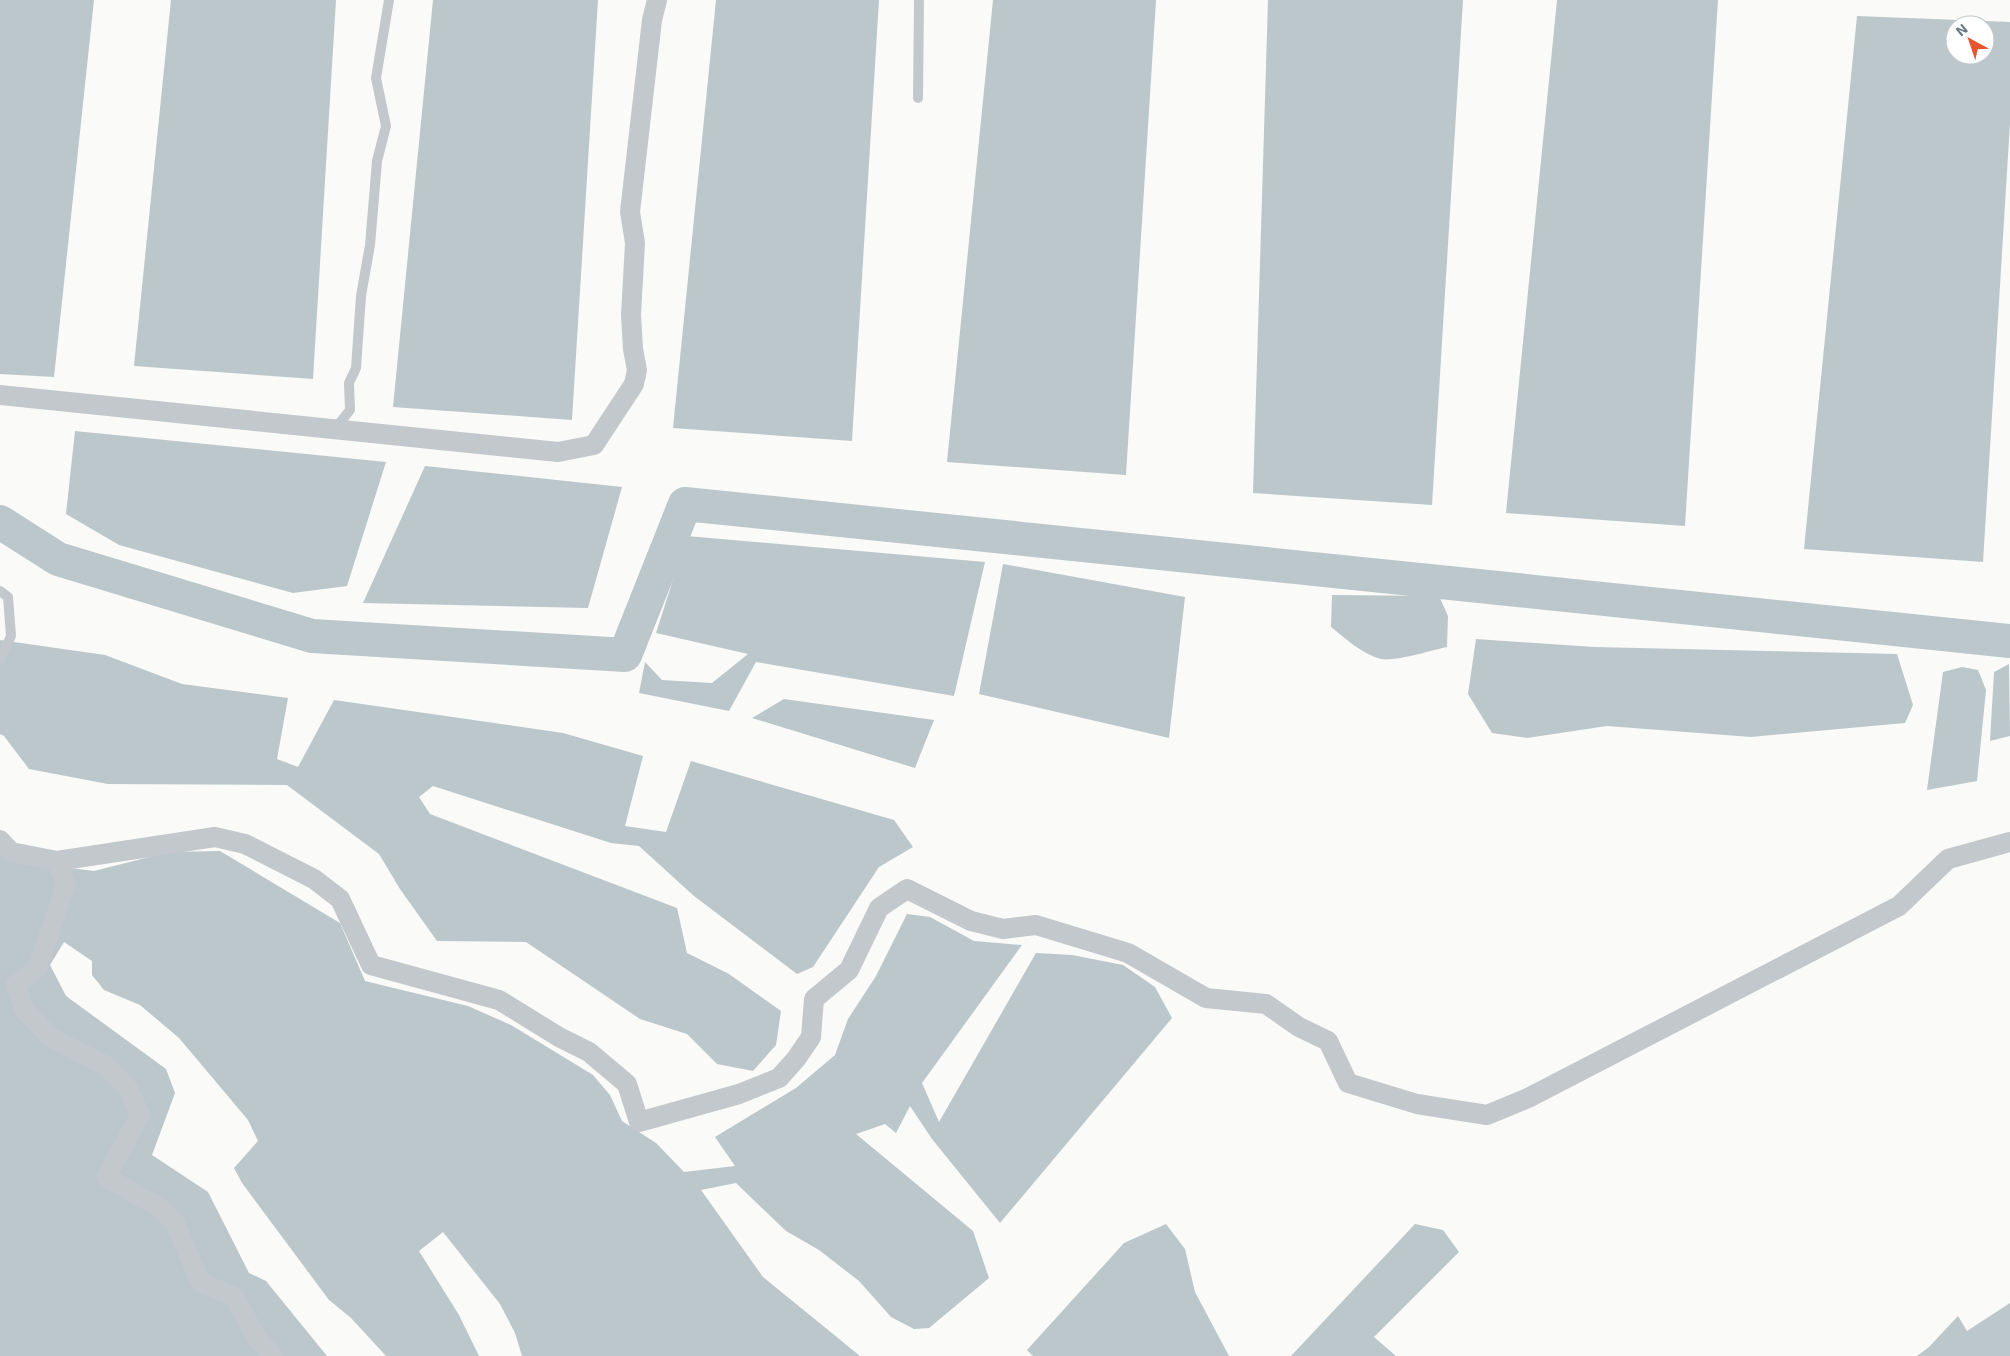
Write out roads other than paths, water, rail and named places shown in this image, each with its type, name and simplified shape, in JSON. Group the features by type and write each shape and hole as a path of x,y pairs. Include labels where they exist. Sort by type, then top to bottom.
{"street":[{"path":"0,395 558,452 594,445 634,384 637,370 633,349 631,315 635,243 630,212 652,20 657,0"},
{"path":"0,840 11,852 57,862 215,837 245,844 314,879 340,899 371,965 500,1000 559,1037 589,1052 627,1084 639,1122 739,1094 778,1078 796,1059 811,1038 814,999 849,970 879,908 907,889 971,921 1002,929 1036,925 1128,953 1206,998 1266,1004 1299,1027 1328,1041 1348,1083 1417,1104 1487,1115 1537,1094 1899,906 1948,859 2010,842"},
{"path":"57,862 66,885 38,967 16,985 24,1009 50,1037 108,1067 129,1090 140,1115 106,1178 158,1206 175,1223 201,1283 234,1296 256,1337 273,1356"}],"lane":[{"path":"335,429 350,410 349,383 356,368 362,296 370,245 377,161 386,126 376,78 389,0"},
{"path":"918,98 919,0"},
{"path":"0,592 8,596 11,636 0,660"}],"waterway":[{"path":"0,522 58,559 312,636 625,655 685,504 2010,641"}]}
